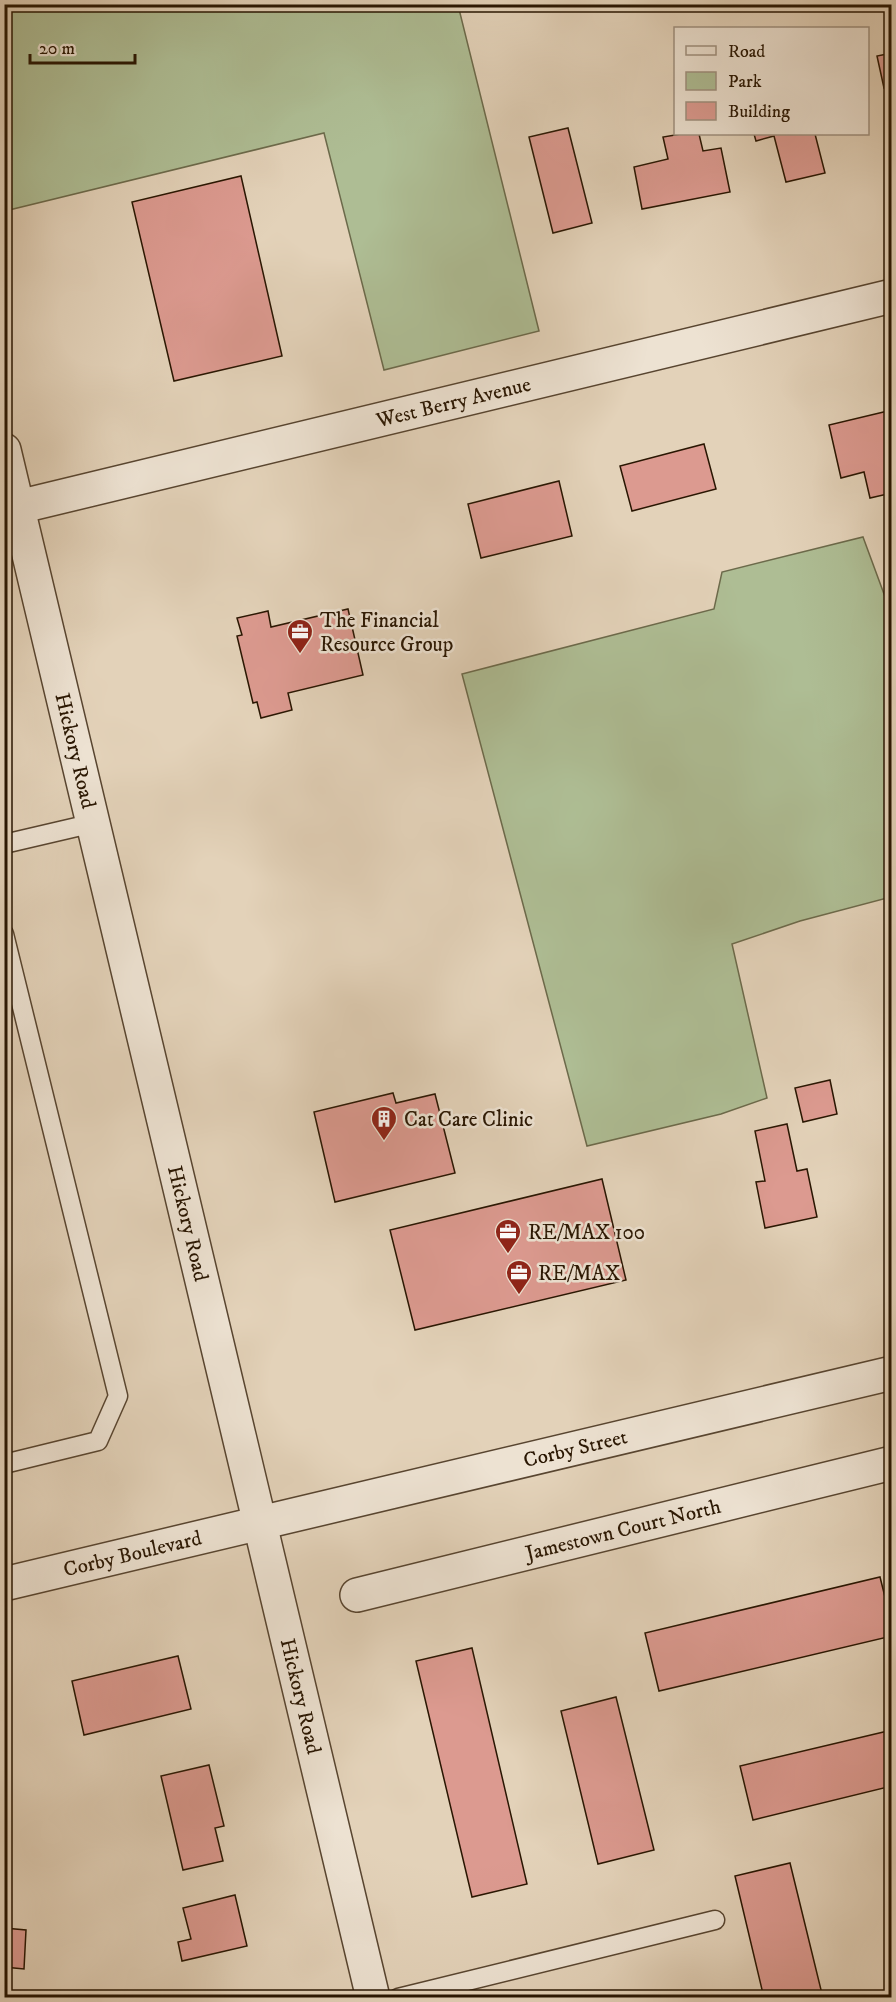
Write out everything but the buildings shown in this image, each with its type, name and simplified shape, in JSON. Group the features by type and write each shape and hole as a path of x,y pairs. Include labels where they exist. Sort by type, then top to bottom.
{"street":[{"name":"West Berry Avenue","path":"18,507 891,296"},
{"name":"Hickory Road","path":"4,450 373,1998"},
{"name":"Corby Street","path":"260,1523 891,1372"},
{"name":"Jamestown Court North","path":"357,1595 891,1463"},
{"name":"Corby Boulevard","path":"4,1584 260,1523"}],"lane":[{"path":"4,844 94,823"},
{"path":"4,934 118,1396 98,1441 4,1464"},
{"path":"398,1998 715,1920"}],"green space":[{"path":"4,5 458,5 539,331 384,370 324,133 5,211"},
{"path":"863,537 891,613 891,897 800,921 732,944 767,1098 721,1114 587,1146 462,674 714,609 722,572"}],"place":[{"name":"The Financial Resource Group","path":"300,655"},
{"name":"Cat Care Clinic","path":"384,1142"},
{"name":"RE/MAX 100","path":"508,1255"},
{"name":"RE/MAX","path":"519,1296"}]}
